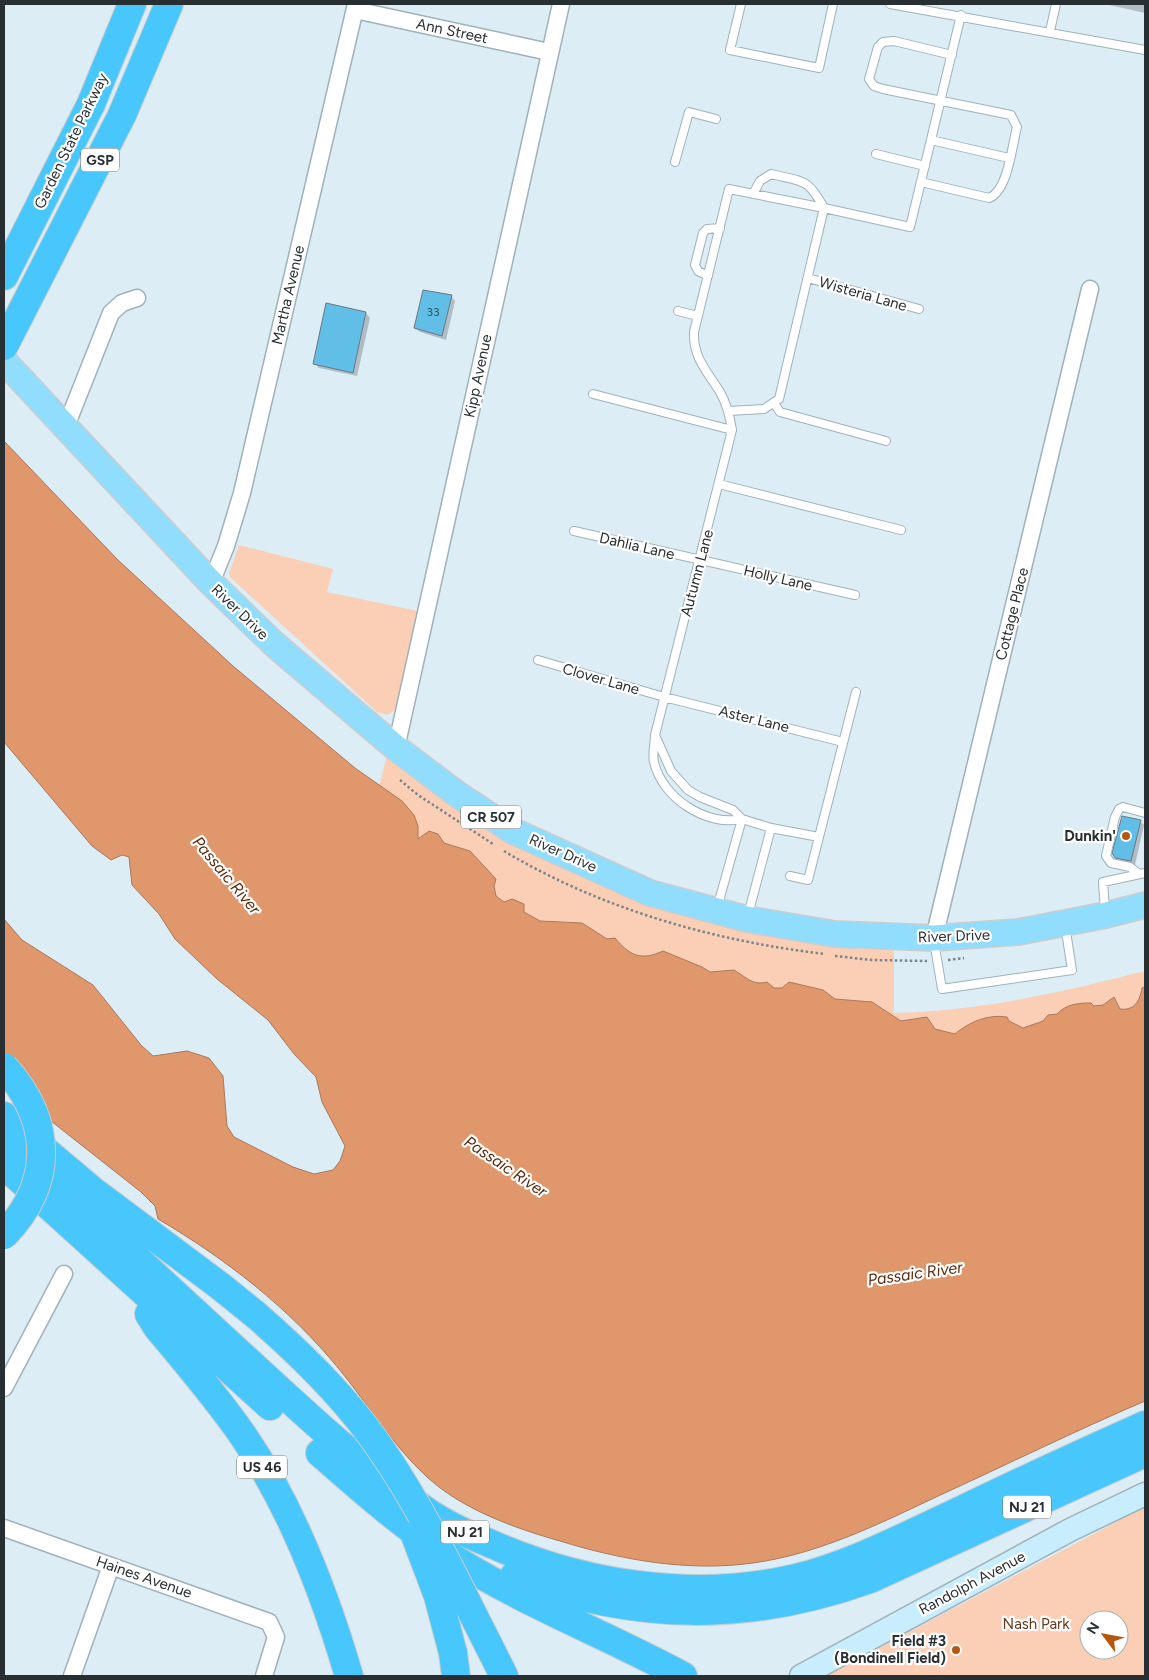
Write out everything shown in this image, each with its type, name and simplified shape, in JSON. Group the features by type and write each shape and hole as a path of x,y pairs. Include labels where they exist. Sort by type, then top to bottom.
{"highway":[{"name":"Garden State Parkway","path":"4,276 91,104 132,4"},
{"name":"GSP","path":"4,346 122,115 168,4"},
{"path":"4,1067 21,1086 34,1113 40,1137 40,1164 35,1190 21,1217 4,1235"},
{"path":"4,1116 93,1191 256,1315 297,1351 365,1427 416,1504 504,1676"},
{"name":"NJ 21","path":"4,1136 357,1460 430,1514 454,1527 504,1550 582,1575 636,1584 693,1589 742,1587 797,1578 824,1570 896,1540 1145,1425"},
{"name":"US 46","path":"4,1165 131,1282 157,1327 244,1438 299,1537 320,1588 349,1676"},
{"name":"NJ 21","path":"131,1282 377,1502 445,1544 509,1574 578,1596 663,1610 721,1611 775,1606 832,1592 909,1562 1145,1452"},
{"path":"256,1315 294,1352 331,1394 365,1441 394,1488 419,1543 438,1596 454,1665"},
{"path":"909,1562 1145,1465"},
{"path":"377,1502 430,1542 479,1574 683,1676"}],"main road":[{"name":"River Drive","path":"4,362 211,584 274,644 396,748 457,794 513,831 650,893 747,919 834,934 934,938 1018,932 1106,915 1145,905"}],"street":[{"name":"Kipp Avenue","path":"396,748 561,4"},
{"name":"Ann Street","path":"356,7 549,52"},
{"name":"Martha Avenue","path":"211,584 226,546 242,493 356,7"},
{"name":"Cottage Place","path":"934,938 1090,289"},
{"path":"65,429 111,313 122,303 137,298"},
{"path":"4,1388 64,1274"},
{"name":"Randolph Avenue","path":"801,1676 1070,1530 1145,1494"},
{"name":"Haines Avenue","path":"4,1528 269,1622 276,1637 264,1676"},
{"path":"72,1676 111,1566"}],"lane":[{"path":"741,4 730,50 819,68 833,4"},
{"path":"890,4 930,8 1145,50"},
{"path":"1050,31 1056,4"},
{"path":"952,55 894,41 883,42 878,47 869,79 874,86 882,89 941,100 1011,115 1017,126 1009,158 1000,191 989,198 921,182 931,140 941,100 952,55 961,15"},
{"path":"675,162 689,112 716,118"},
{"path":"931,140 1009,158"},
{"path":"876,154 925,166"},
{"path":"729,411 764,409 779,399 824,208 812,187 803,182 771,174 760,181 753,194"},
{"name":"Autumn Lane","path":"742,819 729,822 694,810 678,801 661,780 654,761 655,735 720,484 732,430 729,411 720,392 700,363 694,345 698,316 729,189 910,227 921,182"},
{"path":"708,276 698,271 695,265 703,233 707,229 720,228"},
{"name":"Wisteria Lane","path":"808,278 919,309"},
{"path":"678,311 698,316"},
{"path":"593,394 732,430"},
{"path":"774,403 780,412 886,441"},
{"path":"720,484 902,530"},
{"name":"Dahlia Lane","path":"574,531 700,560"},
{"name":"Holly Lane","path":"700,560 855,595"},
{"name":"Clover Lane","path":"538,660 664,697"},
{"path":"790,876 808,880 856,692"},
{"name":"Aster Lane","path":"664,697 843,742"},
{"name":"Autumn Lane","path":"655,735 671,771 688,790 700,797 733,810 742,819 771,828 818,837"},
{"path":"1142,874 1130,867 1111,863 1106,856 1115,817 1119,809 1123,807 1145,813"},
{"path":"716,911 742,819"},
{"path":"747,919 771,828"},
{"path":"1106,915 1103,882 1142,874"},
{"path":"934,938 942,989 1072,970 1064,923"}],"green space":[{"path":"239,545 333,569 327,592 418,611 396,709 388,715 377,712 230,577 229,573"},
{"path":"390,743 513,831 650,893 894,937 894,1013 958,1009 1021,999 1145,971 1145,987 1142,988 1136,1004 1125,1009 1120,1009 1114,997 1104,1005 1048,1015 1043,1021 1023,1028 1009,1021 965,1026 955,1034 935,1029 927,1017 901,1021 872,1002 835,999 823,990 774,988 767,982 758,983 734,970 710,972 663,951 648,956 636,955 626,949 615,938 607,939 582,923 540,921 524,912 512,899 504,902 496,896 494,886 457,847 444,843 438,834 418,840 418,826 379,787"},
{"name":"Nash Park","path":"1145,1507 1145,1676 826,1676"}],"water":[{"name":"Passaic River","path":"4,441 118,560 233,666 355,768 402,801 414,815 418,826 418,839 429,831 438,834 444,843 470,851 496,879 494,886 496,896 504,902 512,899 524,904 524,912 540,921 582,923 607,939 615,938 626,949 636,955 648,956 663,951 710,972 734,970 758,983 767,982 774,988 782,988 789,982 823,990 835,999 872,1002 901,1021 927,1017 935,1029 955,1034 973,1023 986,1018 1000,1016 1007,1017 1009,1021 1023,1028 1043,1021 1048,1015 1057,1014 1069,1006 1086,1003 1091,1003 1094,1006 1103,1005 1114,997 1120,1009 1125,1009 1136,1004 1142,988 1145,987 1145,1401 869,1528 801,1553 753,1563 704,1566 680,1565 607,1554 542,1536 489,1516 440,1488 403,1452 339,1369 278,1305 232,1268 158,1219 155,1206 141,1192 4,1084 4,919 22,940 93,985 141,1045 153,1056 187,1051 209,1058 223,1076 227,1126 234,1137 293,1167 314,1174 333,1170 340,1161 345,1146 322,1102 316,1077 294,1054 268,1020 217,979 175,939 159,914 132,885 129,857 122,855 111,860 92,846 4,742"}],"building":[{"path":"423,290 452,295 442,336 414,328"},
{"path":"326,303 366,312 353,373 313,364"},
{"name":"Dunkin'","path":"1122,816 1141,820 1131,861 1115,858 1112,853"}],"place":[{"name":"Dunkin'","path":"1126,836"},
{"name":"Field #3 (Bondinell Field)","path":"956,1650"}]}
